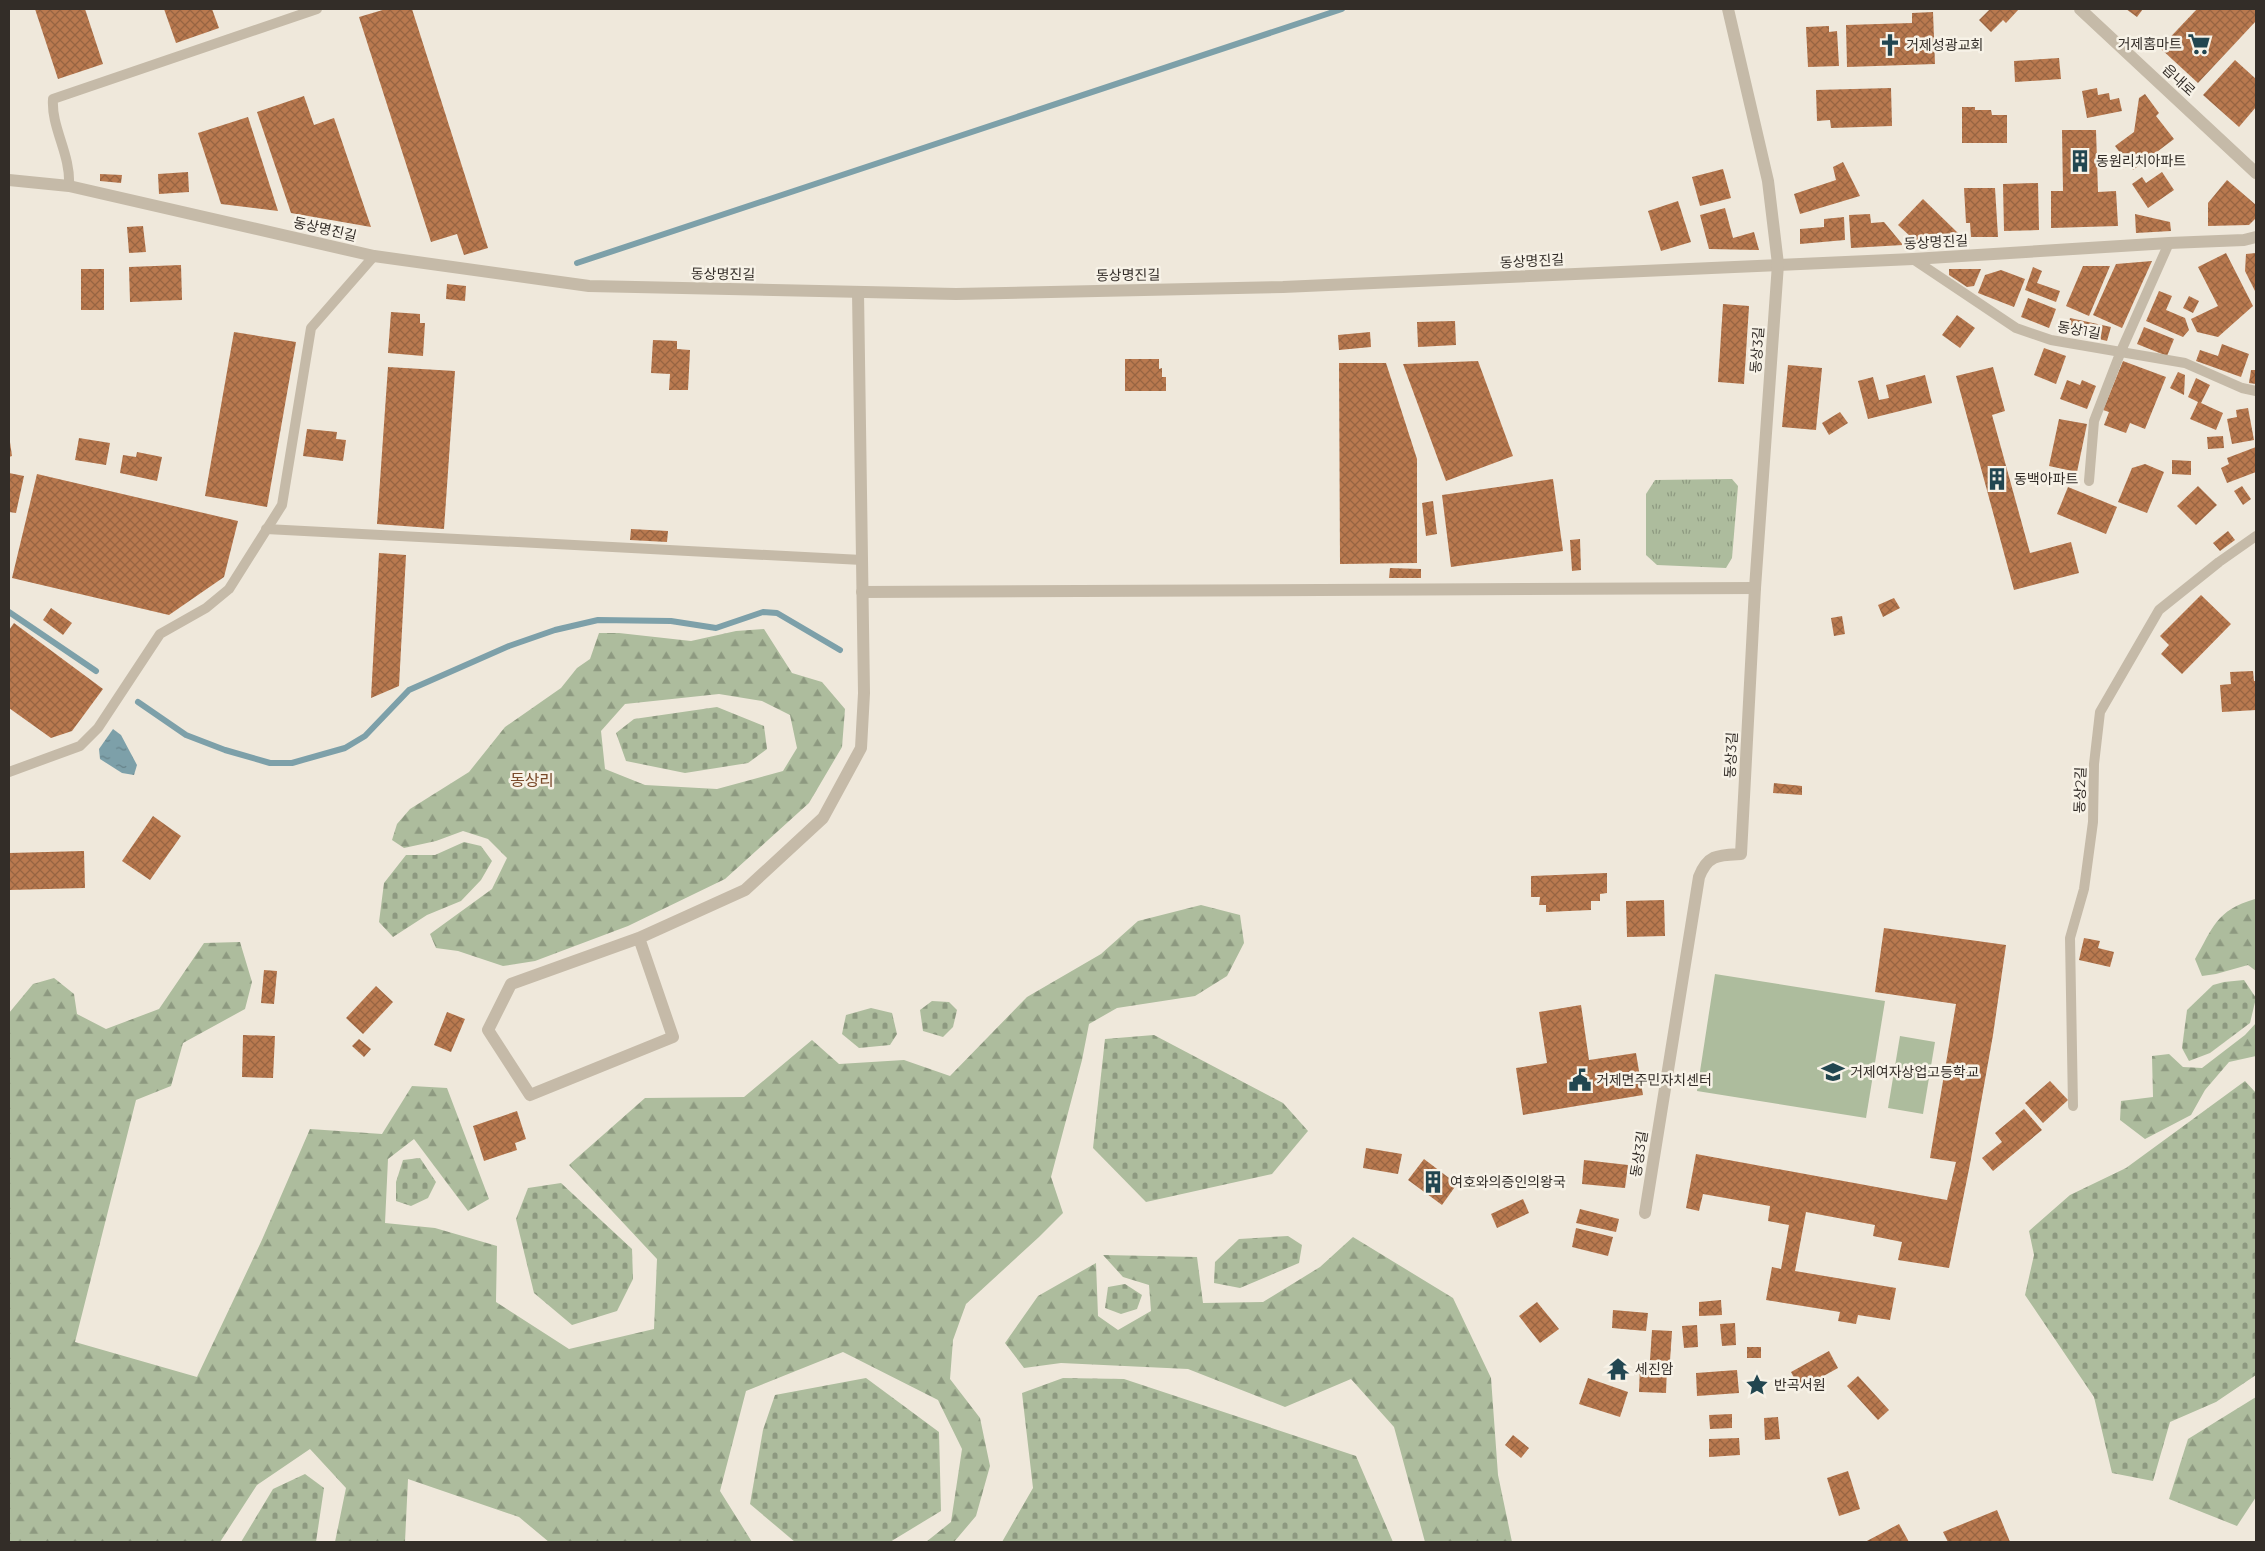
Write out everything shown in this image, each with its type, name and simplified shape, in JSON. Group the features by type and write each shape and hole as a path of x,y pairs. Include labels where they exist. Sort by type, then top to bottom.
{"street":[{"name":"동상3길","path":"1645,1213 1699,877 1704,865 1717,855 1741,854 1756,588 1778,264 1768,181 1728,9"},
{"name":"읍내로","path":"2080,9 2256,173"},
{"name":"동상명진길","path":"9,180 69,186 374,256 589,286 956,294 1283,287 1912,259 2169,242 2244,240 2256,237"},
{"path":"639,938 673,1036 530,1094 488,1030 511,984 639,938 745,890 823,818 861,748 864,693 858,292"},
{"path":"862,592 1756,588"}],"lane":[{"path":"69,186 70,170 52,110 53,99 317,9"},
{"path":"2089,481 2094,421 2121,352 2169,242"},
{"path":"9,772 80,746 98,728 160,634 206,608 229,590 282,505 311,328 374,256"},
{"name":"동상1길","path":"1912,259 2016,328 2051,340 2185,364 2242,388 2256,391"},
{"path":"266,529 862,560"},
{"name":"동상2길","path":"2073,1106 2070,938 2084,889 2093,822 2094,764 2100,712 2159,610 2219,562 2256,536"}],"green space":[{"path":"1732,479 1738,486 1732,558 1726,568 1657,565 1646,555 1646,494 1655,480"},
{"path":"764,629 792,673 822,682 845,709 842,747 809,803 725,879 628,926 535,961 503,966 458,951 436,948 430,934 492,889 507,858 488,839 463,831 436,841 404,848 392,840 397,824 410,809 469,772 505,727 561,688 577,668 590,659 599,633 619,633 691,641 736,631","holes":["719,694 762,701 790,715 797,748 783,771 717,789 645,785 605,769 601,731 625,704"]},
{"path":"717,707 764,726 767,749 748,763 685,773 626,761 616,733 634,719"},
{"path":"464,842 481,846 492,861 481,880 461,901 427,915 393,937 379,922 384,883 406,855 435,855"},
{"path":"2256,897 2256,971 2248,965 2202,976 2195,959 2217,921 2232,909"},
{"path":"1201,905 1240,915 1244,943 1227,976 1195,996 1117,1008 1089,1024 1082,1060 1051,1177 1063,1213 966,1304 953,1340 950,1379 980,1418 990,1466 976,1516 954,1542 926,1542 951,1522 962,1449 938,1400 843,1352 746,1391 720,1491 752,1542 549,1542 519,1517 408,1479 405,1542 335,1542 346,1488 310,1449 257,1485 220,1542 9,1542 9,1013 33,984 54,978 74,994 77,1014 106,1029 159,1009 204,943 240,942 252,982 245,1009 183,1043 171,1086 136,1100 75,1342 197,1377 261,1242 310,1129 382,1134 412,1086 447,1088 489,1199 468,1211 414,1139 388,1159 385,1223 435,1228 497,1246 496,1302 569,1349 654,1329 657,1259 569,1165 645,1098 744,1097 812,1040 839,1064 904,1060 950,1076 1027,997 1101,954 1138,921"},
{"path":"1715,974 1885,1001 1866,1118 1697,1091"},
{"path":"2244,980 2256,998 2250,1023 2210,1053 2189,1061 2182,1048 2187,1010 2213,985"},
{"path":"932,1001 949,1002 957,1010 953,1027 943,1037 923,1031 920,1010"},
{"path":"871,1008 892,1013 897,1034 890,1045 859,1048 842,1034 846,1015"},
{"path":"2256,1023 2256,1056 2229,1062 2205,1090 2191,1115 2145,1139 2120,1120 2121,1101 2153,1097 2152,1056 2169,1054 2183,1067 2202,1068 2245,1035"},
{"path":"1154,1035 1283,1103 1308,1131 1272,1174 1146,1202 1093,1148 1105,1039"},
{"path":"1900,1036 1935,1042 1923,1114 1888,1108"},
{"path":"2245,1081 2256,1093 2256,1375 2216,1402 2170,1422 2153,1481 2112,1473 2094,1397 2025,1295 2034,1255 2029,1231 2070,1195 2126,1168"},
{"path":"420,1158 436,1182 428,1198 411,1206 396,1201 396,1182 403,1160"},
{"path":"561,1183 632,1249 633,1279 617,1311 572,1325 534,1293 516,1219 528,1188"},
{"path":"1288,1236 1302,1245 1299,1263 1240,1288 1214,1283 1215,1262 1239,1239"},
{"path":"1353,1237 1453,1298 1491,1378 1498,1475 1512,1542 1425,1542 1394,1427 1351,1379 1285,1407 1188,1369 1061,1363 1024,1368 1005,1343 1038,1296 1096,1263 1098,1316 1118,1330 1151,1311 1149,1285 1123,1277 1103,1255 1197,1257 1203,1303 1263,1302 1320,1267"},
{"path":"1125,1284 1142,1295 1137,1309 1121,1314 1105,1308 1108,1287"},
{"path":"866,1378 939,1432 941,1511 890,1542 795,1542 750,1504 763,1430 775,1395"},
{"path":"1063,1378 1124,1379 1356,1456 1393,1542 1002,1542 1033,1488 1022,1393"},
{"path":"2256,1397 2256,1497 2237,1526 2169,1499 2188,1439"},
{"path":"305,1474 324,1488 316,1542 241,1542 273,1489"}],"water":[{"path":"113,729 121,735 137,765 134,775 122,773 100,759 99,749"}],"building":[{"path":"35,9 85,9 103,64 58,79"},
{"path":"164,9 212,9 219,28 176,43"},
{"path":"386,9 412,9 488,248 464,255 457,234 431,242 359,17"},
{"path":"1990,9 2019,9 2006,23 2003,20 1991,32 1979,20"},
{"path":"2126,9 2143,9 2137,17"},
{"path":"2197,9 2256,9 2256,21 2198,83 2160,48"},
{"name":"거제성광교회","path":"1933,12 1935,64 1847,67 1846,25 1912,23 1912,13"},
{"path":"1829,26 1829,32 1837,31 1839,66 1808,67 1806,27"},
{"path":"2059,58 2061,79 2015,82 2014,61"},
{"path":"2235,60 2256,79 2256,107 2239,127 2203,95"},
{"path":"1891,88 1892,126 1831,128 1830,120 1817,121 1816,90"},
{"path":"2097,88 2098,95 2109,93 2110,100 2119,98 2122,111 2087,118 2082,91"},
{"path":"2145,94 2159,113 2156,116 2174,139 2133,170 2115,146 2134,132 2139,98"},
{"path":"304,96 314,125 334,118 371,227 291,213 257,112"},
{"path":"1962,107 1975,107 1975,110 1991,110 1992,115 2007,115 2007,143 1962,143"},
{"path":"248,117 278,211 221,204 198,133"},
{"name":"동원리치아파트","path":"2062,130 2096,130 2098,192 2116,191 2118,226 2051,228 2051,191 2063,191"},
{"path":"1843,162 1860,196 1800,214 1794,194 1836,180 1833,167"},
{"path":"1723,169 1731,198 1700,206 1692,177"},
{"path":"188,172 189,192 159,194 158,174"},
{"path":"2162,172 2174,190 2148,208 2132,184 2142,177 2146,183"},
{"path":"100,174 122,175 121,183 100,181"},
{"path":"2227,180 2256,205 2256,218 2249,225 2208,226 2208,203"},
{"path":"2038,183 2039,230 2004,231 2003,184"},
{"path":"1964,188 1995,188 1998,237 1971,237 1970,223 1966,223"},
{"path":"1923,199 1959,234 1947,246 1923,248 1898,225"},
{"path":"1678,201 1691,242 1661,251 1648,211"},
{"path":"1725,208 1733,238 1754,232 1759,250 1709,249 1700,215"},
{"path":"1870,214 1871,223 1884,222 1903,245 1851,248 1849,215"},
{"path":"2135,214 2170,222 2171,231 2136,233"},
{"path":"1844,217 1845,240 1800,244 1800,229 1824,227 1824,219"},
{"path":"143,226 146,252 129,253 127,227"},
{"path":"2226,253 2253,306 2218,337 2197,332 2191,319 2218,306 2198,267"},
{"path":"2256,253 2256,293 2245,271 2246,254"},
{"path":"2152,261 2122,328 2093,315 2116,264"},
{"path":"181,265 182,300 130,302 129,267"},
{"path":"2083,266 2110,266 2089,316 2066,306"},
{"path":"2033,267 2042,271 2037,283 2060,291 2056,302 2025,290"},
{"path":"81,269 104,269 104,310 81,310"},
{"path":"1949,269 1981,269 1974,286 1967,287 1949,275"},
{"path":"2001,270 2025,279 2014,307 1978,293 1985,275"},
{"path":"447,284 466,286 465,301 446,299"},
{"path":"2159,291 2172,296 2166,310 2185,318 2189,330 2183,337 2146,321"},
{"path":"2189,296 2199,301 2193,313 2183,308"},
{"path":"2028,298 2056,309 2049,328 2021,317"},
{"path":"1723,304 1749,306 1744,384 1718,382"},
{"path":"391,312 420,314 420,323 425,323 423,356 388,353"},
{"path":"1957,315 1975,328 1960,348 1942,335"},
{"path":"2070,318 2111,327 2107,341 2067,331"},
{"path":"1455,321 1456,345 1418,347 1417,322"},
{"path":"2144,327 2174,339 2167,356 2137,344"},
{"path":"234,332 296,342 267,507 205,496"},
{"path":"1370,332 1371,347 1339,350 1338,335"},
{"path":"653,340 677,341 677,349 690,350 688,390 669,390 670,374 651,373"},
{"path":"2222,344 2249,354 2241,377 2196,361 2200,350 2218,356"},
{"path":"2044,348 2066,356 2056,384 2034,375"},
{"path":"1125,359 1159,359 1159,369 1162,368 1162,377 1166,377 1166,391 1125,391"},
{"path":"1478,361 1513,456 1446,481 1403,364"},
{"path":"2123,361 2166,377 2145,429 2130,423 2126,433 2104,425 2109,412 2103,410"},
{"path":"1339,363 1386,363 1417,459 1417,563 1340,564"},
{"path":"1788,365 1822,368 1816,430 1782,427"},
{"path":"388,367 455,371 444,529 377,524"},
{"name":"동백아파트","path":"1993,367 2005,411 1992,415 2030,553 2071,542 2079,573 2014,590 1956,376"},
{"path":"2251,370 2256,370 2256,384 2249,383"},
{"path":"2178,372 2185,375 2184,395 2170,388"},
{"path":"1925,375 1932,403 1868,419 1858,381 1873,377 1879,400 1889,398 1886,385"},
{"path":"2196,378 2210,385 2201,403 2223,413 2216,430 2190,419 2198,402 2188,397"},
{"path":"2067,380 2080,385 2082,380 2096,386 2087,409 2060,399"},
{"path":"2248,408 2254,440 2232,444 2227,419 2237,417 2236,410"},
{"path":"1840,412 1848,423 1829,435 1822,423"},
{"path":"2059,419 2087,424 2077,472 2049,466"},
{"path":"307,429 337,432 336,439 346,440 343,461 303,456"},
{"path":"9,435 12,456 9,457"},
{"path":"2223,436 2224,448 2208,449 2207,437"},
{"path":"79,438 110,443 106,465 75,460"},
{"path":"2256,447 2256,472 2227,483 2221,468 2229,464 2227,458"},
{"path":"137,452 162,457 157,481 120,473 123,455 136,457"},
{"path":"2172,460 2191,461 2191,475 2172,474"},
{"path":"2145,464 2164,472 2147,513 2118,502 2132,468"},
{"path":"9,473 24,476 16,513 9,512"},
{"path":"37,474 238,521 224,577 169,615 12,578"},
{"path":"1553,479 1563,551 1451,567 1442,495"},
{"path":"2198,486 2217,505 2196,525 2177,506"},
{"path":"2242,486 2251,499 2243,505 2234,491"},
{"path":"2068,487 2117,507 2106,534 2057,514"},
{"path":"1433,501 1437,534 1426,536 1422,503"},
{"path":"631,529 668,531 667,542 630,540"},
{"path":"2228,531 2235,540 2220,551 2213,543"},
{"path":"1580,539 1581,570 1572,571 1570,540"},
{"path":"379,553 406,555 399,686 371,698"},
{"path":"1390,568 1421,569 1421,578 1389,578"},
{"path":"2201,595 2231,624 2182,674 2161,654 2169,645 2160,636"},
{"path":"1894,598 1900,608 1883,617 1878,605"},
{"path":"51,608 72,623 63,635 43,620"},
{"path":"1842,616 1845,634 1834,636 1831,618"},
{"path":"14,623 103,689 72,731 51,738 9,708 9,630"},
{"path":"2253,671 2254,681 2256,681 2256,710 2222,712 2220,685 2231,684 2230,672"},
{"path":"1774,783 1802,786 1802,795 1773,793"},
{"path":"153,816 181,836 150,880 122,861"},
{"path":"84,851 85,888 9,890 9,853"},
{"path":"1607,873 1607,893 1600,894 1600,901 1591,901 1591,910 1546,912 1546,905 1539,905 1540,897 1531,897 1531,876"},
{"path":"1664,900 1665,936 1627,937 1626,901"},
{"path":"1884,928 2006,945 1993,1035 1949,1268 1898,1260 1902,1242 1873,1236 1875,1225 1806,1212 1795,1271 1896,1288 1890,1320 1858,1315 1856,1324 1838,1321 1840,1312 1766,1300 1772,1267 1781,1269 1789,1225 1768,1221 1770,1206 1703,1194 1699,1211 1686,1208 1696,1154 1947,1200 1956,1162 1930,1158 1956,1004 1875,992"},
{"path":"2084,938 2100,941 2098,948 2114,952 2110,967 2079,960"},
{"path":"264,970 277,971 274,1004 261,1003"},
{"path":"376,986 393,1002 363,1034 346,1018"},
{"path":"1581,1005 1589,1060 1636,1053 1643,1095 1523,1115 1516,1068 1547,1063 1539,1012"},
{"path":"447,1012 465,1019 451,1052 434,1045"},
{"path":"243,1035 275,1036 273,1078 242,1077"},
{"path":"359,1039 371,1049 364,1057 352,1046"},
{"path":"2050,1081 2068,1100 2043,1123 2025,1103"},
{"path":"2024,1109 2042,1130 1993,1171 1982,1158 2002,1142 1995,1133"},
{"path":"517,1111 526,1139 515,1143 517,1150 484,1161 473,1126"},
{"path":"1366,1148 1402,1154 1398,1174 1363,1168"},
{"name":"여호와의증인의왕국","path":"1424,1159 1457,1184 1442,1205 1408,1180"},
{"path":"1584,1160 1628,1165 1625,1188 1582,1184"},
{"path":"1523,1199 1529,1213 1497,1228 1491,1214"},
{"path":"1580,1209 1619,1219 1616,1232 1576,1223"},
{"path":"1576,1228 1613,1237 1608,1256 1572,1247"},
{"path":"1721,1300 1722,1315 1699,1316 1699,1302"},
{"path":"1537,1302 1559,1329 1540,1343 1519,1316"},
{"path":"1613,1310 1648,1313 1646,1331 1612,1328"},
{"path":"1735,1323 1736,1345 1722,1346 1720,1324"},
{"path":"1697,1325 1698,1347 1684,1348 1682,1326"},
{"path":"1652,1330 1672,1331 1670,1361 1650,1360"},
{"path":"1747,1347 1761,1347 1761,1358 1747,1358"},
{"path":"1829,1351 1838,1368 1800,1389 1791,1372"},
{"path":"1640,1366 1667,1367 1666,1393 1639,1392"},
{"path":"1737,1370 1739,1393 1697,1396 1696,1373"},
{"path":"1858,1376 1889,1410 1878,1420 1847,1386"},
{"path":"1588,1378 1628,1392 1620,1417 1579,1404"},
{"path":"1732,1414 1732,1428 1710,1429 1709,1415"},
{"path":"1778,1417 1780,1439 1765,1440 1764,1418"},
{"path":"1513,1435 1529,1448 1521,1458 1505,1445"},
{"path":"1739,1438 1740,1455 1709,1457 1709,1439"},
{"path":"1848,1471 1860,1509 1839,1516 1827,1478"},
{"path":"1997,1510 2010,1542 1948,1542 1943,1532"},
{"path":"1899,1524 1909,1542 1865,1542"}],"waterway":[{"path":"577,263 1342,9"},
{"path":"9,612 96,671"},
{"path":"138,702 186,735 225,750 270,763 292,763 345,748 365,736 409,690 509,646 555,630 598,620 671,621 716,628 763,612 777,613 840,650"}],"place":[{"name":"거제홈마트","path":"2199,44"},
{"name":"거제성광교회","path":"1890,45"},
{"name":"동원리치아파트","path":"2080,161"},
{"name":"동백아파트","path":"1997,479"},
{"name":"거제여자상업고등학교","path":"1833,1072"},
{"name":"거제면주민자치센터","path":"1580,1080"},
{"name":"여호와의증인의왕국","path":"1433,1182"},
{"name":"세진암","path":"1618,1369"},
{"name":"반곡서원","path":"1757,1385"}],"district":[{"name":"동상리","path":"532,780"}]}
